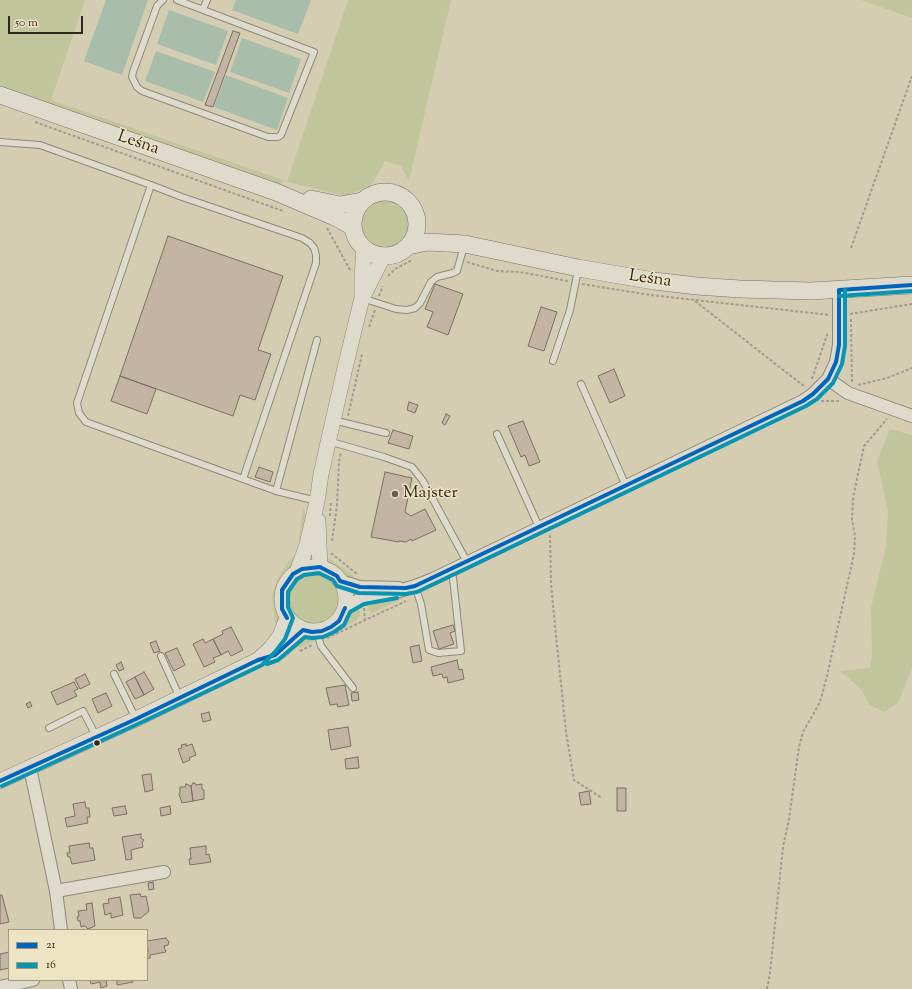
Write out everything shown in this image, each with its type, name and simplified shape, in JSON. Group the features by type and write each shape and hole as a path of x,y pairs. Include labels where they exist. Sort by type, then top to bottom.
{"main road":[{"name":"Leśna","path":"0,95 276,192 337,218 353,227"},
{"name":"Leśna","path":"276,192 340,205 362,202"},
{"path":"381,192 395,194 408,201 417,220 415,234 408,246 397,253 384,255 377,254 364,248 357,238 353,227 355,213 362,202 368,197 381,192"},
{"name":"Leśna","path":"417,220 432,230 465,244"},
{"name":"Leśna","path":"408,246 427,242 465,244 578,268 654,281 697,286 811,291 912,286"}],"street":[{"path":"362,298 364,248"},
{"path":"320,567 318,549 318,502 321,474 335,443 340,422 344,372 362,298 384,255"},
{"path":"345,608 362,598 413,590 452,569 803,401 813,394 828,379 836,362 839,346 839,290"},
{"path":"828,379 848,393 912,416"},
{"path":"296,572 306,548 318,502"},
{"path":"258,660 268,658 313,634 331,627 339,621 345,608 346,593 340,581 329,571 320,567 311,567 296,572 287,581 282,590 281,599 282,609 293,625 313,634"},
{"path":"340,581 360,587 413,590"},
{"path":"0,781 136,719 258,660 272,648 280,636 287,618"},
{"path":"30,768 56,891 62,929"},
{"path":"56,891 164,872"},
{"path":"0,987 28,981"}],"lane":[{"path":"163,0 157,6 133,72 132,77 137,87 142,91 268,137 278,138 284,132 314,52 177,0"},
{"path":"203,9 207,0"},
{"path":"0,142 40,145 151,186 302,238 310,243 316,255 316,263 244,479"},
{"path":"151,186 77,403 79,413 86,422 244,479 318,502"},
{"path":"362,298 396,309 407,310 415,308 420,303 431,282 437,277 457,271 465,244"},
{"path":"553,361 570,310 578,268"},
{"path":"276,490 317,340"},
{"path":"581,384 626,486"},
{"path":"340,422 386,433"},
{"path":"497,434 542,526"},
{"path":"335,443 412,467 423,481 467,562"},
{"path":"413,590 421,604 429,650 438,654 461,651 452,569"},
{"path":"313,634 353,688"},
{"path":"161,656 180,698"},
{"path":"114,674 136,719"},
{"path":"48,728 83,711 96,736"}],"path":[{"path":"851,248 912,76"},
{"path":"30,121 289,213"},
{"path":"326,226 352,272"},
{"path":"368,328 385,282"},
{"path":"694,300 809,390"},
{"path":"851,314 852,386"},
{"path":"811,383 830,325"},
{"path":"340,422 363,350"},
{"path":"767,989 783,847 789,819 799,747 803,732 820,702 829,669 854,554 855,536 852,520 854,498 864,446 874,432 886,421 891,408"},
{"path":"331,546 337,505 339,462 335,443"},
{"path":"542,526 551,536 551,583 554,626 566,732 574,780 602,798"},
{"path":"296,653 313,634 413,590"}],"green space":[{"path":"0,0 85,0 51,100 283,180 282,188 0,89"},
{"path":"348,0 451,0 409,181 401,166 385,161 372,184 346,196 287,182"},
{"path":"861,0 912,0 912,18"},
{"path":"385,198 395,200 403,205 408,213 410,223 408,233 403,241 395,246 385,248 375,246 367,241 362,233 360,223 362,213 367,205 375,200"},
{"path":"890,429 912,435 912,668 898,703 884,712 869,705 861,689 840,671 870,668 872,656 871,608 886,546 888,512 877,461"},
{"path":"303,508 307,517 301,543 299,538"},
{"path":"296,555 290,569 278,585 276,604 281,619 280,627 275,622 272,595 278,578 290,559"},
{"path":"327,557 352,574 356,582 347,578 329,563 326,560"},
{"path":"308,567 320,567 337,576 344,587 346,599 344,611 337,622 320,631 308,631 296,626 287,617 282,605 282,593 287,581 296,572"},
{"path":"412,594 372,613 369,611 368,600 399,597"},
{"path":"358,603 360,615 356,621 322,637 322,635 331,632 339,626 349,612"},
{"path":"312,636 315,641 301,647 293,643 302,637"}],"shaded area":[{"path":"106,0 148,0 122,75 84,61"},
{"path":"236,0 311,0 298,34 232,10"},
{"path":"169,10 228,31 216,65 157,44"},
{"path":"242,38 301,59 289,93 230,72"},
{"path":"156,51 215,72 203,102 145,81"},
{"path":"226,75 288,98 277,130 214,107"}],"building":[{"path":"233,31 240,33 213,107 205,105"},
{"path":"168,236 283,276 258,350 271,354 255,400 240,395 233,416 120,376"},
{"path":"435,284 463,294 448,335 427,327 433,312 425,309"},
{"path":"541,307 557,312 544,351 528,346"},
{"path":"614,369 625,396 610,403 598,376"},
{"path":"120,376 156,389 147,414 111,401"},
{"path":"409,402 418,405 415,413 407,410"},
{"path":"446,414 450,416 445,425 442,423"},
{"path":"523,421 540,462 529,466 525,455 521,457 508,426"},
{"path":"393,430 413,436 409,449 388,443"},
{"path":"259,467 273,472 270,482 255,477"},
{"name":"Majster","path":"385,472 412,478 405,512 411,516 425,509 436,530 412,541 411,539 406,542 371,537"},
{"path":"453,625 455,631 450,633 454,644 439,649 433,631"},
{"path":"231,627 243,650 231,656 228,651 221,655 213,639 223,634 222,631"},
{"path":"203,639 205,643 213,639 221,655 213,658 215,662 204,667 193,644"},
{"path":"156,641 160,651 154,653 150,643"},
{"path":"419,645 422,661 413,663 410,647"},
{"path":"177,648 185,665 174,671 165,653"},
{"path":"457,660 459,670 462,669 464,679 448,683 447,677 443,678 442,674 433,676 431,667"},
{"path":"121,662 124,669 119,671 116,665"},
{"path":"144,672 154,689 144,695 135,677"},
{"path":"85,674 90,684 80,689 75,679"},
{"path":"135,677 144,695 135,699 126,682"},
{"path":"74,682 78,689 74,691 77,696 57,705 51,692"},
{"path":"345,685 349,705 338,707 337,704 330,705 326,688"},
{"path":"358,692 359,700 352,701 351,693"},
{"path":"106,693 112,706 98,713 92,699"},
{"path":"30,702 32,706 28,708 26,704"},
{"path":"209,712 211,720 203,722 201,714"},
{"path":"348,727 351,746 331,750 328,730"},
{"path":"186,744 186,746 192,744 196,755 183,763 178,749 182,748 181,745"},
{"path":"358,757 359,768 346,769 345,759"},
{"path":"151,774 153,790 145,792 142,775"},
{"path":"193,783 196,785 202,784 204,799 193,801 191,786"},
{"path":"186,784 191,786 193,801 182,803 179,794 180,787 185,787"},
{"path":"617,788 626,788 626,811 617,811"},
{"path":"589,791 591,804 581,805 579,793"},
{"path":"85,802 86,808 89,808 90,817 87,817 88,823 67,827 65,818 75,816 73,804"},
{"path":"125,806 127,814 114,816 112,808"},
{"path":"170,806 171,814 161,816 160,808"},
{"path":"141,834 141,838 144,840 142,843 143,847 131,850 132,859 126,860 122,837"},
{"path":"89,843 90,848 93,848 95,860 72,864 67,853 70,853 69,846"},
{"path":"206,846 206,855 209,854 211,862 190,865 190,848"},
{"path":"153,882 154,889 149,890 148,883"},
{"path":"140,894 141,897 146,896 149,911 141,918 134,918 130,895"},
{"path":"0,895 2,895 9,922 0,924"},
{"path":"120,897 123,915 111,918 111,913 105,915 103,904 109,903 108,899"},
{"path":"92,903 95,926 88,929 85,926 81,927 80,921 78,921 77,917 79,916 78,911 87,910 86,904"},
{"path":"166,938 169,942 168,945 164,946 166,952 150,955 150,958 148,959 148,941"},
{"path":"8,952 8,968 0,970 0,954"},
{"path":"90,981 106,981 107,986 101,988 100,982 91,984"},
{"path":"117,981 133,982 117,985"}],"transit line":[{"name":"21","path":"839,290 912,285"},
{"name":"21","path":"340,581 360,587 406,588 415,586 803,401 813,394 828,379 836,362 839,345 839,290"},
{"name":"16","path":"2,786 262,665 285,639 293,618 288,607 288,592 297,579 304,575 319,573 333,580 337,586 359,593 406,594 417,592 806,406 817,399 833,383 842,364 845,346 845,290"},
{"name":"16","path":"839,296 912,291"},
{"name":"21","path":"287,618 282,609 282,590 293,574 302,569 320,567 337,576 340,581"},
{"name":"16","path":"267,664 278,660 305,637 323,637 334,632 344,625 350,612 364,604 397,598"},
{"name":"21","path":"303,630 312,632 322,631 331,627 339,621 345,608"},
{"name":"21","path":"0,781 136,719 258,660 275,655 303,630"}],"place":[{"name":"Majster","path":"395,494"}]}
